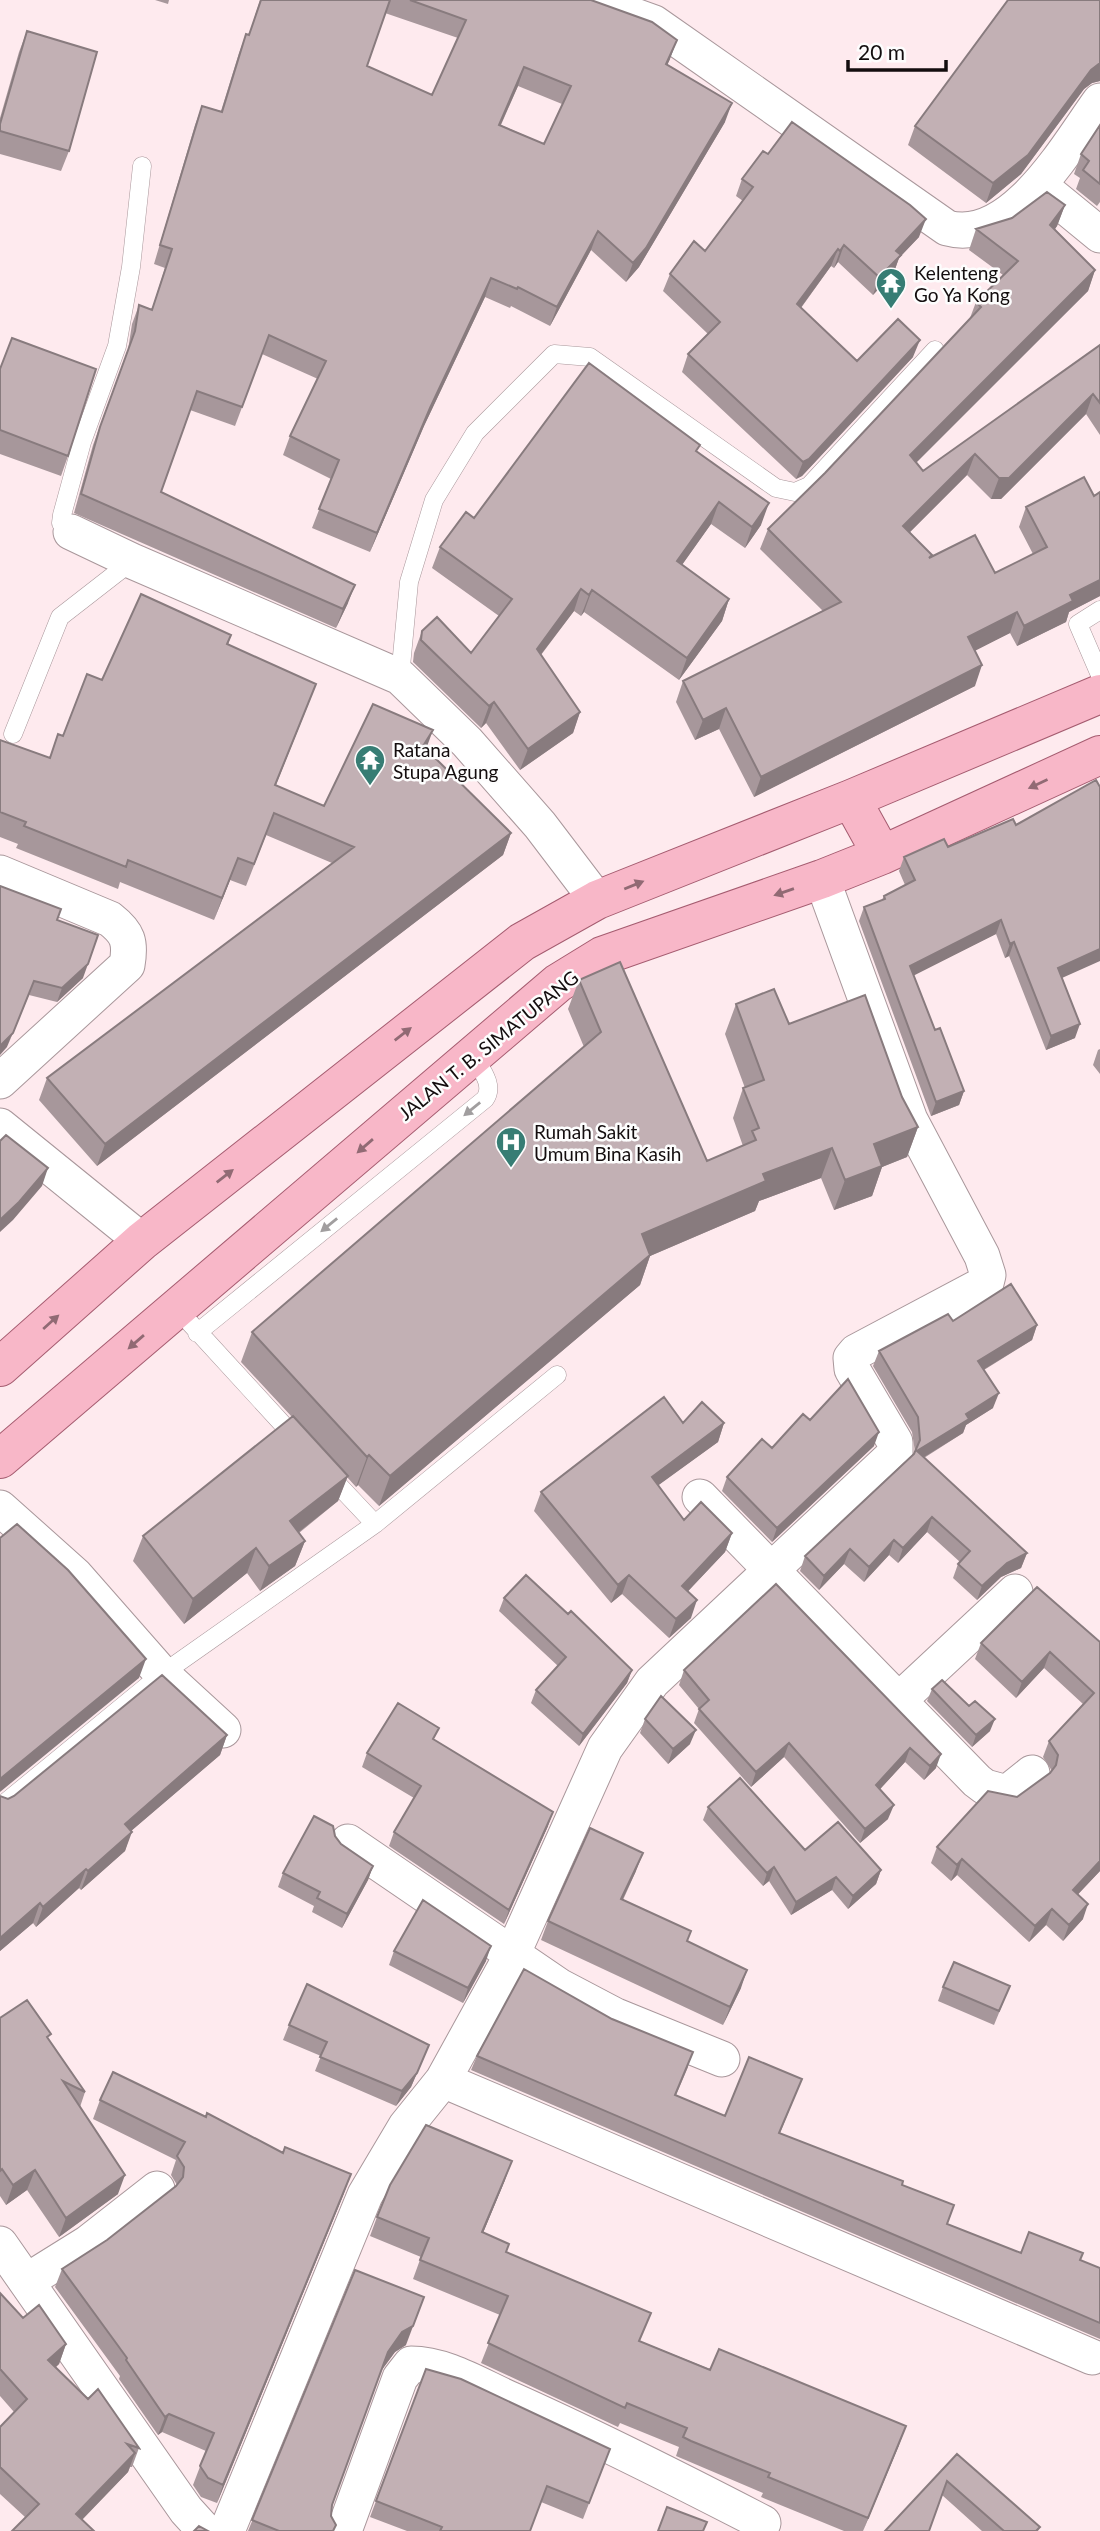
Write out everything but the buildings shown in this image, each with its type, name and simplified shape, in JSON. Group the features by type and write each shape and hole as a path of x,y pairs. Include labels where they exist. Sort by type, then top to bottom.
{"main road":[{"path":"0,1367 142,1241 522,942 597,900 850,799 1100,694"},
{"name":"JALAN T. B. SIMATUPANG","path":"0,1459 188,1319 408,1135 474,1055 558,983 602,956 822,879 882,855 1100,756"},
{"path":"850,799 882,855"}],"street":[{"path":"591,0 654,23 947,228 971,231 1020,206 1039,185 1100,101"},
{"path":"1039,185 1100,235"},
{"path":"71,532 400,677 467,742 522,804 597,900"},
{"path":"0,873 110,919 125,931 131,945 127,965 0,1081"},
{"path":"227,2531 365,2195 406,2126 443,2080 512,1955 605,1748 652,1682 768,1570 895,1454 895,1442 852,1369 851,1358 856,1352 979,1289 988,1275 958,1208 910,1120 822,879"},
{"path":"0,1126 142,1241"},
{"path":"700,1497 897,1702 985,1787 1007,1793 1032,1773"},
{"path":"0,1508 75,1575 162,1674 223,1730"},
{"path":"897,1702 1016,1592"},
{"path":"348,1842 559,1986 616,2016 722,2059"},
{"path":"443,2080 1092,2357"},
{"path":"157,2189 88,2243 11,2269 185,2524"},
{"path":"344,2531 400,2378 411,2364 425,2364 451,2373 596,2437 763,2523"}],"lane":[{"path":"71,532 61,523 62,515 82,442 117,346 131,267 142,166"},
{"path":"400,677 409,582 434,499 475,433 554,354 590,357 776,488 795,492 809,486 935,350"},
{"path":"13,734 60,617 132,561"},
{"path":"1100,610 1078,624 1100,675"},
{"path":"188,1319 375,1524"},
{"path":"0,1807 162,1674 375,1524 557,1375"}],"place":[{"name":"Kelenteng Go Ya Kong","path":"891,310"},
{"name":"Ratana Stupa Agung","path":"370,787"},
{"name":"Rumah Sakit Umum Bina Kasih","path":"511,1169"}]}
